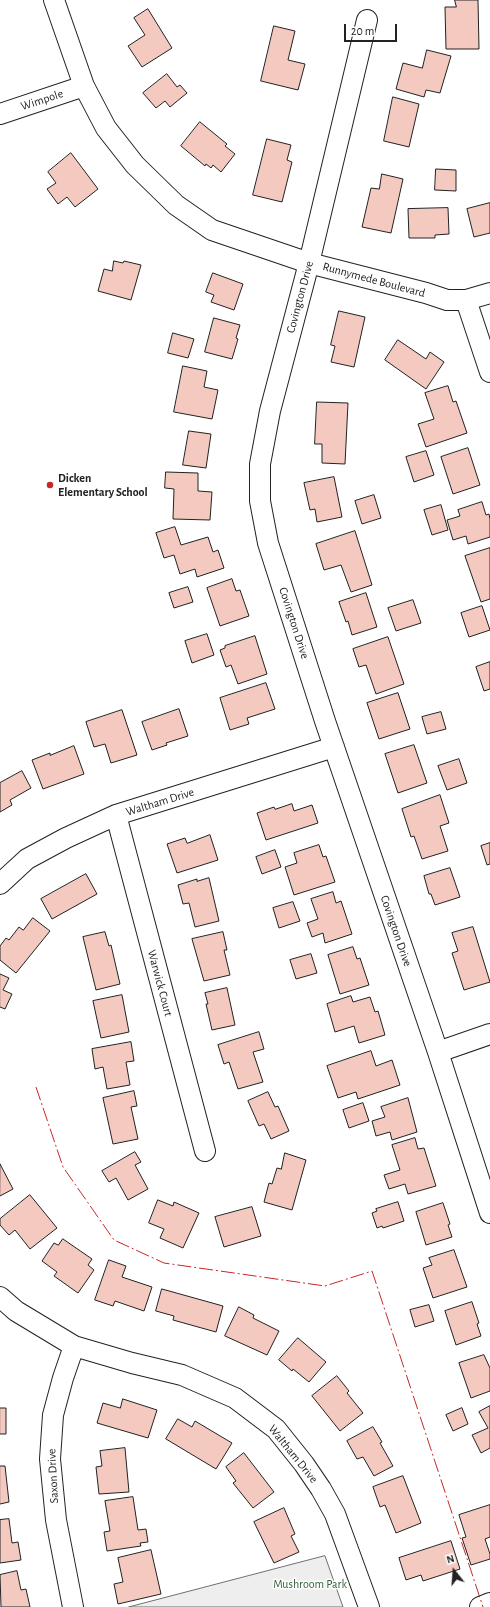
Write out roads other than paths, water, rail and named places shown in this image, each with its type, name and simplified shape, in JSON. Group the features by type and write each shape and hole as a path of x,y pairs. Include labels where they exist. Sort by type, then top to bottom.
{"street":[{"name":"Runnymede Boulevard","path":"54,0 84,86 106,128 134,165 176,205 212,230 309,263 426,293 447,300 466,300 490,293"},
{"name":"Covington Drive","path":"367,20 309,263 270,411 260,464 260,501 268,543 334,747 438,1052 490,1213"},
{"name":"Wimpole","path":"0,114 84,86"},
{"path":"466,300 490,372"},
{"name":"Waltham Drive","path":"0,884 27,859 66,838 116,816 334,747"},
{"name":"Warwick Court","path":"116,816 205,1151"},
{"path":"438,1052 490,1034"},
{"name":"Waltham Drive","path":"0,1297 16,1312 74,1346 132,1364 182,1375 235,1398 276,1429 304,1464 321,1489 334,1514 369,1607"},
{"name":"Saxon Drive","path":"73,1607 56,1520 50,1459 53,1414 74,1346"},
{"path":"480,1607 490,1603"}],"place":[{"name":"Dicken Elementary School","path":"50,485"}],"park label":[{"name":"Mushroom Park","path":"310,1584"}]}
